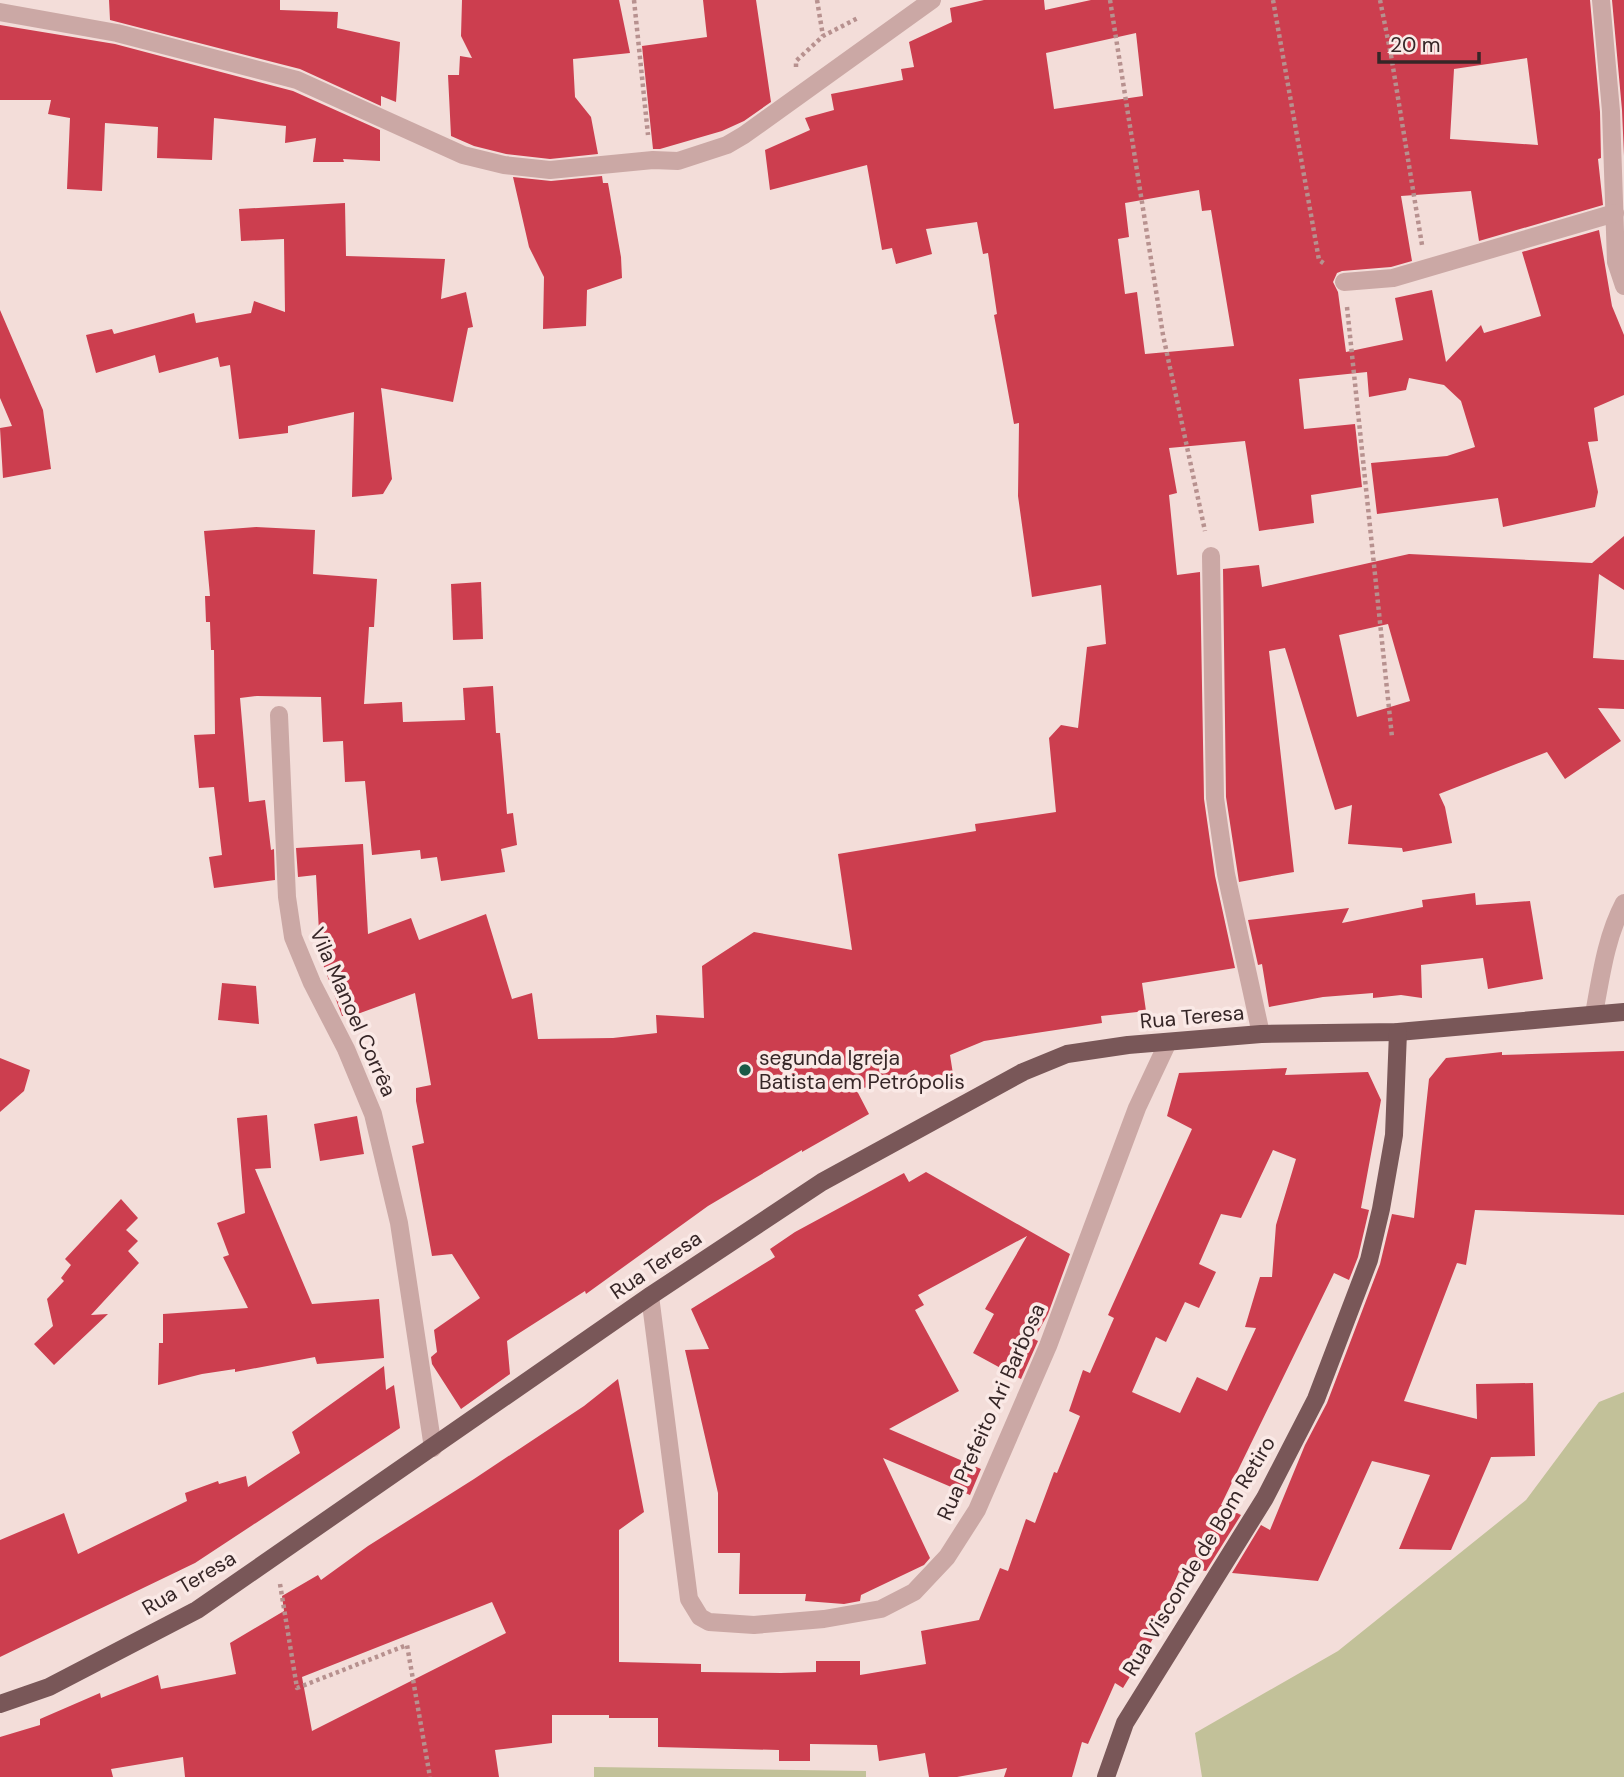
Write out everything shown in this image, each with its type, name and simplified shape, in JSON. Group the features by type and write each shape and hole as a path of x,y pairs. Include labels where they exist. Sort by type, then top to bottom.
{"main road":[{"name":"Rua Teresa","path":"0,1704 49,1687 197,1610 650,1296 822,1182 1024,1072 1067,1054 1168,1042 1261,1034 1398,1032 1624,1012"},
{"name":"Rua Visconde de Bom Retiro","path":"1105,1777 1125,1723 1265,1498 1316,1399 1369,1260 1381,1209 1394,1135 1398,1032"}],"street":[{"path":"0,12 117,33 297,80 464,155 504,165 551,170 653,160 678,161 727,145 932,0"},
{"path":"1601,0 1611,111 1616,262 1624,286"},
{"path":"1344,282 1393,278 1426,270 1615,213"},
{"path":"1211,556 1215,798 1226,874 1261,1034"},
{"name":"Vila Manoel Corrêa","path":"279,715 287,898 293,937 312,983 346,1049 373,1114 399,1223 433,1448"},
{"path":"1594,1014 1604,959 1617,916 1624,903"},
{"name":"Rua Prefeito Ari Barbosa","path":"650,1296 689,1599 699,1617 709,1622 754,1625 824,1619 881,1609 914,1591 947,1557 976,1510 1048,1346 1137,1108 1168,1042"}],"path":[{"path":"634,0 644,108 653,160"},
{"path":"817,0 823,36"},
{"path":"1110,0 1163,335 1211,556"},
{"path":"1273,0 1319,261 1343,277 1344,282 1368,486 1392,737"},
{"path":"1380,0 1426,270"},
{"path":"276,1555 297,1688 407,1645 430,1777"}],"green space":[{"path":"1624,1392 1624,1777 1202,1777 1195,1733 1338,1651 1526,1500 1599,1402"},
{"path":"594,1767 866,1771 866,1777 594,1777"}],"building":[{"path":"109,0 280,0 280,10 338,12 337,28 400,42 396,102 381,96 381,106 300,69 110,20"},
{"path":"462,0 619,0 630,53 573,59 575,97 591,117 598,154 550,159 506,154 474,146 451,136 448,75 459,75 460,56 472,58 461,36"},
{"path":"703,0 756,0 771,102 744,121 722,131 653,149 642,46 707,37"},
{"path":"984,0 1044,0 1045,10 1091,0 1590,0 1600,112 1601,158 1598,159 1603,205 1479,241 1471,191 1401,196 1412,261 1391,267 1342,271 1337,273 1333,282 1338,292 1346,352 1403,340 1395,298 1432,290 1446,362 1481,325 1484,333 1541,316 1522,252 1599,230 1612,306 1624,335 1624,395 1594,408 1598,441 1588,442 1598,492 1595,507 1503,527 1498,498 1377,514 1371,463 1447,456 1475,447 1461,401 1444,385 1409,378 1406,390 1369,397 1367,372 1299,379 1304,429 1355,424 1362,487 1311,495 1314,523 1259,531 1245,441 1169,448 1177,493 1169,495 1177,575 1200,572 1204,799 1215,876 1235,968 1142,983 1146,1011 1101,1016 1102,1023 984,1041 950,1055 953,1074 856,1089 869,1114 708,1206 586,1294 585,1291 507,1341 510,1374 461,1409 432,1364 431,1357 437,1352 434,1330 480,1298 452,1254 432,1256 412,1146 424,1143 416,1088 431,1085 415,993 352,1016 342,1016 312,934 319,932 316,875 298,877 296,848 363,844 368,934 411,918 419,940 486,914 512,999 532,993 538,1039 613,1038 657,1033 656,1015 704,1018 702,966 754,932 852,950 838,854 976,831 975,824 1056,812 1049,738 1061,725 1078,728 1087,647 1106,644 1101,585 1032,597 1018,496 1019,423 1014,424 994,315 997,314 988,253 983,254 977,222 926,229 932,254 896,264 892,248 882,250 867,165 770,190 765,150 810,130 805,118 834,110 831,94 903,80 901,69 914,67 909,42 952,22 950,8","holes":["1136,33 1143,96 1054,109 1046,53","1527,58 1538,145 1450,139 1454,69","1199,190 1202,211 1211,210 1234,346 1145,354 1137,292 1125,294 1118,239 1129,237 1125,203"]},
{"path":"1612,0 1624,0 1624,156 1622,110"},
{"path":"0,25 115,44 293,91 380,130 380,161 343,159 344,162 313,162 316,138 285,143 286,126 214,118 212,160 157,158 158,127 105,123 102,191 67,189 70,118 48,114 51,100 0,100"},
{"path":"602,176 603,183 608,183 622,278 587,290 586,326 543,329 544,277 529,247 513,177 551,181"},
{"path":"345,203 346,256 445,259 441,299 466,292 473,327 468,328 453,402 381,388 392,479 383,494 352,497 354,412 288,426 288,433 239,439 230,365 220,367 218,357 159,373 155,355 96,373 86,335 112,329 114,334 194,313 196,323 251,313 254,301 285,312 284,239 241,241 239,209"},
{"path":"0,310 43,410 51,469 3,478 0,428 12,426 0,398"},
{"path":"256,527 315,530 313,574 377,579 374,627 369,627 364,704 402,702 403,722 465,720 463,688 493,686 496,733 500,733 507,814 513,813 517,845 501,849 505,872 441,881 437,857 421,859 420,850 372,855 365,781 345,782 343,741 323,742 321,697 257,696 240,698 249,802 265,800 271,850 274,849 275,880 214,888 209,857 222,855 214,787 199,788 194,735 215,734 214,650 211,650 210,622 206,622 205,596 210,596 204,531"},
{"path":"1624,536 1624,590 1599,574 1593,658 1624,660 1624,709 1598,708 1621,741 1565,779 1547,752 1439,794 1445,807 1452,843 1403,852 1402,848 1348,844 1352,805 1335,810 1285,648 1269,651 1294,872 1239,882 1226,797 1223,569 1259,565 1262,587 1409,554 1592,563","holes":["1388,624 1410,701 1357,717 1339,635"]},
{"path":"481,582 483,639 453,640 451,584"},
{"path":"1475,893 1476,905 1530,901 1543,979 1488,989 1483,958 1421,965 1422,998 1401,995 1373,998 1373,993 1323,997 1269,1007 1262,964 1258,965 1248,920 1349,908 1342,923 1423,907 1422,900"},
{"path":"222,983 256,986 259,1024 218,1020"},
{"path":"1624,1051 1624,1215 1475,1210 1466,1265 1457,1263 1404,1401 1477,1419 1476,1384 1533,1383 1535,1456 1491,1457 1451,1550 1399,1549 1430,1475 1372,1461 1318,1581 1232,1573 1261,1525 1270,1530 1305,1445 1327,1403 1380,1264 1392,1214 1414,1218 1429,1079 1446,1058 1502,1052 1502,1055"},
{"path":"0,1058 30,1070 24,1091 0,1112"},
{"path":"1287,1068 1285,1075 1368,1072 1381,1100 1361,1208 1369,1210 1358,1257 1349,1280 1334,1273 1221,1505 1241,1515 1206,1571 1200,1570 1195,1580 1179,1572 1153,1630 1157,1632 1123,1688 1115,1683 1088,1744 1082,1742 1072,1777 1004,1777 1007,1768 957,1777 929,1777 925,1753 879,1761 877,1745 810,1744 810,1761 779,1761 779,1750 658,1747 658,1718 552,1715 552,1743 495,1750 499,1777 185,1777 183,1757 111,1769 113,1777 0,1777 0,1737 40,1725 40,1719 100,1693 101,1698 158,1675 161,1689 236,1674 230,1643 284,1611 282,1596 318,1575 321,1580 368,1546 584,1406 618,1379 644,1512 619,1530 619,1662 701,1664 701,1672 781,1673 816,1672 816,1661 860,1661 860,1675 926,1664 921,1631 979,1620 1000,1568 1008,1571 1026,1519 1035,1523 1054,1472 1057,1473 1080,1416 1069,1411 1083,1370 1090,1373 1114,1318 1108,1315 1192,1129 1167,1116 1179,1073","holes":["1273,1150 1296,1159 1276,1225 1272,1277 1260,1277 1245,1327 1256,1328 1227,1391 1197,1377 1180,1413 1132,1392 1156,1337 1166,1342 1185,1302 1199,1308 1216,1272 1199,1264 1221,1214 1241,1218","492,1602 506,1633 312,1731 302,1677"]},
{"path":"267,1115 271,1168 255,1169 312,1304 379,1299 384,1358 317,1364 315,1357 235,1372 235,1369 202,1374 158,1385 163,1314 248,1308 223,1257 229,1255 217,1223 245,1213 237,1118"},
{"path":"357,1116 364,1154 320,1161 314,1124"},
{"path":"926,1172 1070,1254 1048,1314 1034,1339 1038,1341 1021,1379 973,1353 994,1314 985,1309 1027,1236 918,1295 924,1305 915,1310 959,1391 889,1429 981,1469 970,1495 883,1458 930,1558 924,1565 861,1595 860,1601 844,1604 805,1601 806,1594 739,1594 740,1553 718,1553 718,1493 685,1350 709,1349 691,1309 775,1257 770,1249 795,1232 904,1173 909,1182"},
{"path":"121,1199 138,1218 126,1230 138,1241 128,1251 139,1263 91,1315 108,1314 54,1365 34,1344 53,1326 47,1299 64,1281 61,1278 71,1265 65,1259"},
{"path":"384,1366 386,1390 394,1385 400,1428 195,1563 0,1657 0,1540 64,1513 78,1554 187,1501 185,1493 218,1481 219,1484 246,1476 248,1487 300,1453 292,1432"}],"place":[{"name":"segunda Igreja Batista em Petrópolis","path":"745,1070"}]}
